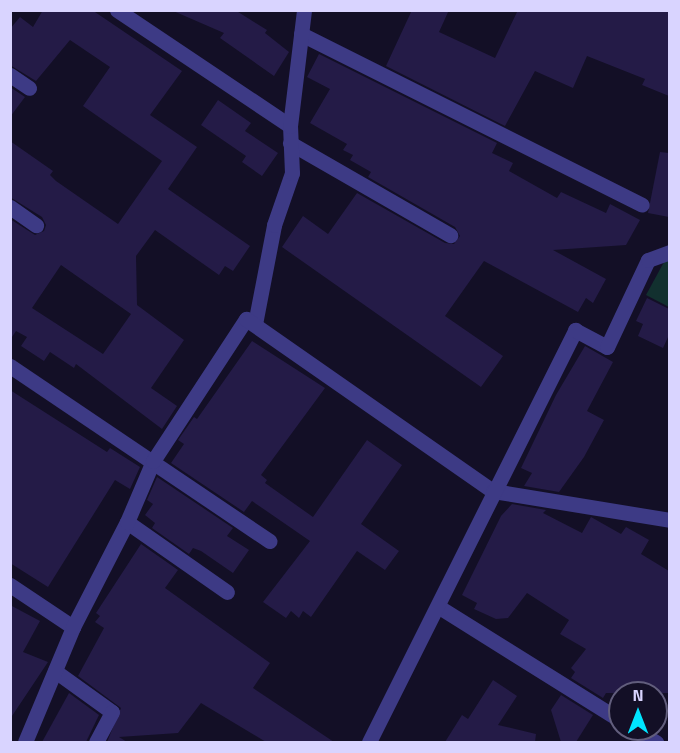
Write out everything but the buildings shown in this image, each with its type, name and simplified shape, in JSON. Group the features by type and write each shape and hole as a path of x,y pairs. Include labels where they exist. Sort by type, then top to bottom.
{"street":[{"path":"117,10 290,126"},
{"path":"255,324 274,225 292,173 290,126 304,10"},
{"path":"301,34 642,205"},
{"path":"10,75 29,88"},
{"path":"290,143 450,235"},
{"path":"10,207 36,225"},
{"path":"369,742 439,607 493,491 575,330 607,347 648,260 669,252"},
{"path":"25,742 73,627 127,522 153,460 246,319 493,491 669,520"},
{"path":"10,366 153,460 269,541"},
{"path":"127,522 227,592"},
{"path":"10,585 73,627"},
{"path":"439,607 608,713"},
{"path":"55,671 112,712 96,742"}],"green space":[{"path":"669,260 669,307 646,295 664,262"}]}
